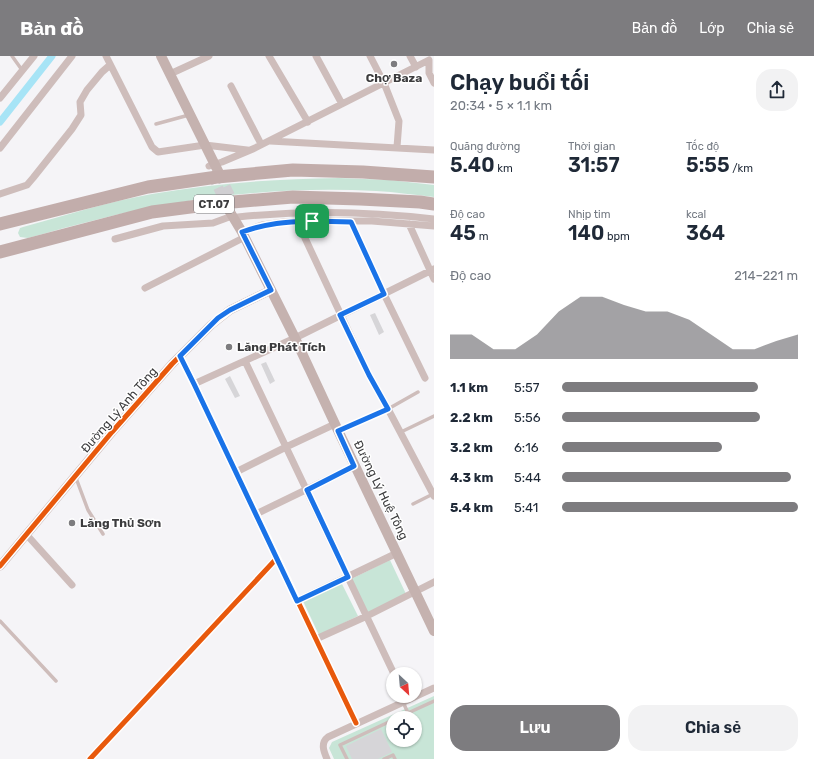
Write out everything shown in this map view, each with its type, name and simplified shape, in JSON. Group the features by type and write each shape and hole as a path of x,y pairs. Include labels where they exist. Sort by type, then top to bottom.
{"highway":[{"name":"CT.07","path":"0,224 148,187 217,177 294,170 363,172 434,177"},
{"name":"CT.07","path":"0,252 152,212 214,204 293,197 360,199 434,204"}],"main road":[{"path":"162,56 205,145 214,169"},
{"name":"Đường Lý Huệ Tông","path":"233,212 295,338 354,466 434,631"}],"street":[{"path":"0,98 34,56"},
{"path":"0,148 72,56"},
{"path":"106,56 152,147 158,152 205,145 248,150"},
{"path":"170,74 209,56"},
{"path":"269,56 308,122"},
{"path":"316,56 342,104"},
{"path":"370,56 384,83 399,121 397,147"},
{"path":"410,56 416,67"},
{"path":"214,169 222,162 308,122 416,67 429,58"},
{"path":"429,58 429,73 434,83"},
{"path":"0,194 27,185 34,178 81,115 80,102 87,90 110,65"},
{"path":"231,86 261,144"},
{"path":"269,141 434,150"},
{"path":"115,239 163,226 213,223 233,212 267,214 309,211 371,213 434,218"},
{"path":"298,221 340,315 369,375 434,494"},
{"path":"145,288 262,225 298,221 372,221 434,226"},
{"path":"351,222 425,378"},
{"path":"409,224 432,270 434,279"},
{"path":"194,384 295,338 432,270"},
{"name":"Đường Lý Anh Tông","path":"0,566 112,432 180,356 218,318 230,310 271,290"},
{"path":"180,356 356,723"},
{"path":"245,361 391,667"},
{"path":"236,472 286,447 388,409"},
{"path":"256,514 354,466"},
{"path":"26,534 72,585"},
{"path":"297,601 397,553"},
{"path":"90,759 277,558"},
{"path":"316,639 367,616 434,582"},
{"path":"422,693 434,688"},
{"path":"327,759 323,747 323,741 328,737 397,703"}],"lane":[{"path":"12,56 22,70"},
{"path":"156,124 190,115"},
{"path":"388,409 418,392"},
{"path":"400,432 434,416"},
{"path":"75,477 88,510 103,534"},
{"path":"413,504 434,494"},
{"path":"0,621 56,681"},
{"path":"412,711 434,701"},
{"path":"348,759 340,745 386,723"},
{"path":"384,759 393,755 395,759"}],"green space":[{"path":"339,178 390,180 434,185 434,197 391,192 350,190 299,190 221,196 152,207 99,219 28,238 20,237 18,233 20,228 23,227 103,205 152,194 245,182"},
{"path":"390,560 406,594 368,613 351,579"},
{"path":"341,582 358,616 319,635 303,601"},
{"path":"434,696 434,759 334,759 329,748 332,742 386,718 386,747 422,747 422,711 401,711 418,703 422,703 422,701"}],"building":[{"path":"375,313 384,332 379,335 370,315"},
{"path":"266,362 275,381 270,384 261,364"},
{"path":"230,376 240,396 235,398 225,379"},
{"path":"381,729 386,739 386,747 390,747 392,752 378,759 352,759 346,746"}],"waterway":[{"path":"0,122 52,56"}],"tunnel":[{"path":"219,173 235,206"},
{"path":"212,174 227,207"}],"cycle path":[{"path":"0,566 112,432 172,364 211,325 230,310 271,290"},
{"path":"180,357 356,723"},
{"path":"90,759 277,558"}],"place":[{"name":"Chợ Baza","path":"394,64"},
{"name":"Lăng Phát Tích","path":"229,347"},
{"name":"Lăng Thủ Sơn","path":"72,523"}],"route":[{"path":"312,221 351,222 384,294 340,315 369,375 388,409 338,431 354,466 307,490 348,577 297,601 180,356 218,318 230,310 271,290 242,232 262,225 284,222 312,221"}]}
